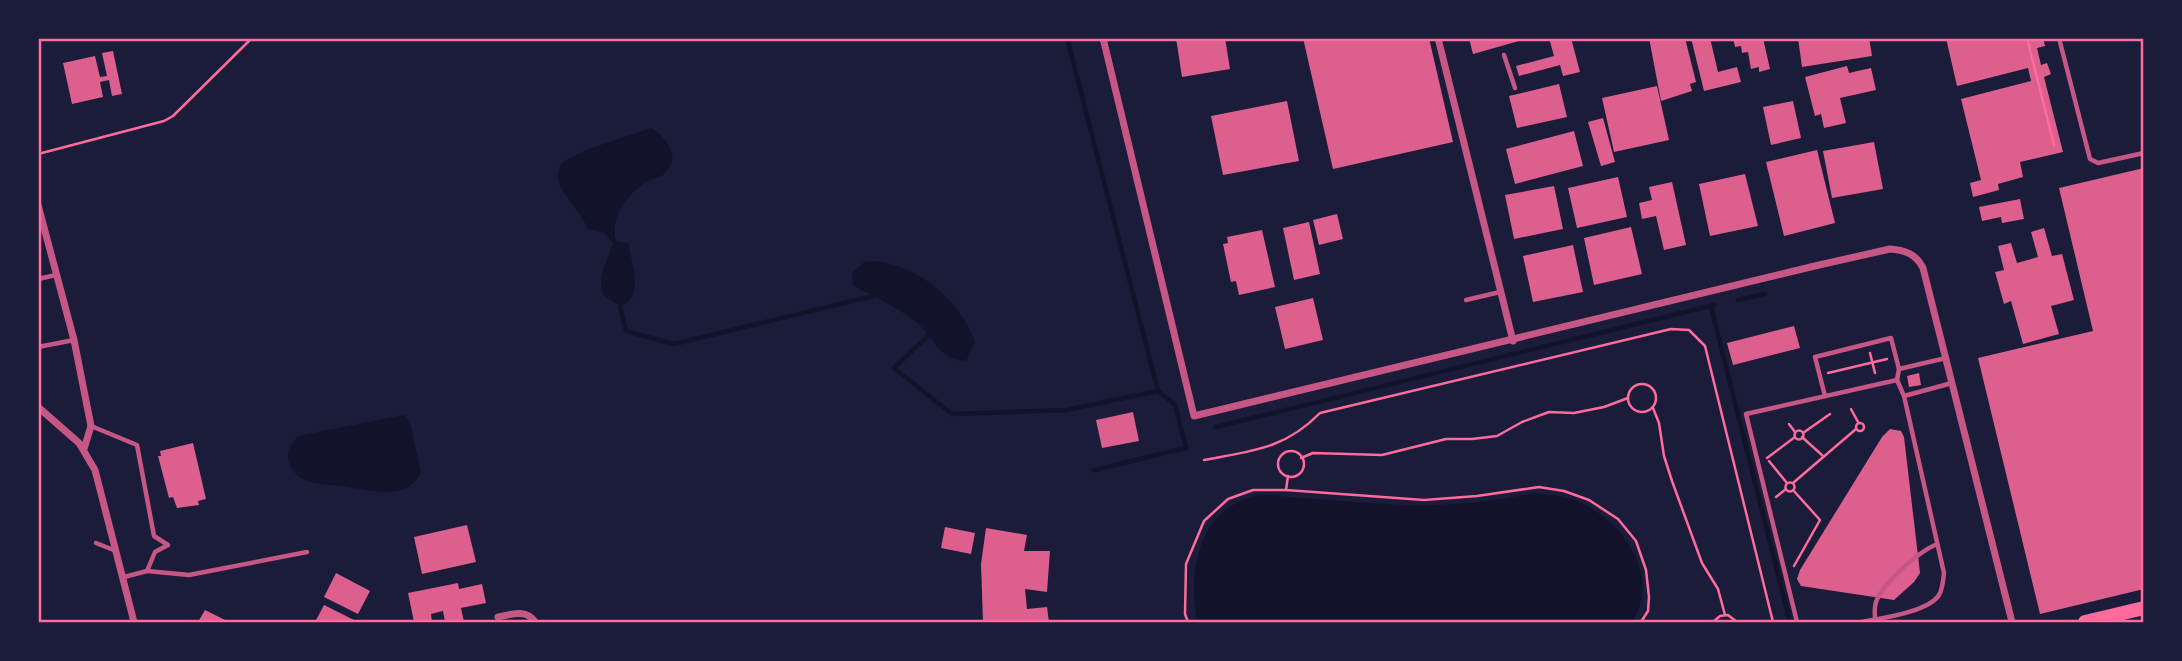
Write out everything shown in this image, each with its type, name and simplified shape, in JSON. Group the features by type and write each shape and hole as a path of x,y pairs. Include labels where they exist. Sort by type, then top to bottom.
{"main road":[{"path":"2085,622 2144,608"}],"street":[{"path":"1103,38 1194,416 1890,249 1911,254 1923,268 2012,622"},
{"path":"1438,38 1513,341"},
{"path":"38,205 74,340 91,426 84,449"},
{"path":"38,407 84,449 95,470 134,622"},
{"path":"498,617 527,614 535,622"}],"lane":[{"path":"2059,38 2090,159 2098,163 2144,153"},
{"path":"1504,55 1515,88"},
{"path":"38,279 56,275"},
{"path":"1466,300 1500,292"},
{"path":"1825,396 1815,356 1891,338 1899,369 1897,380 1904,396 1944,573 1943,586 1938,597 1923,608 1862,622"},
{"path":"38,347 74,340"},
{"path":"1899,369 1946,358"},
{"path":"1797,622 1746,414 1897,380"},
{"path":"1904,396 1952,383"},
{"path":"91,426 137,445 154,536 168,545 155,552 147,571"},
{"path":"96,543 117,552"},
{"path":"1875,619 1875,605 1883,589 1928,548 1937,544"},
{"path":"124,577 147,571 189,575 307,552"}],"path":[{"path":"38,154 164,121 173,116 253,38"},
{"path":"2027,38 2054,145"},
{"path":"1204,460 1247,452 1284,441 1305,429 1320,413 1671,329 1689,330 1705,346 1773,622"},
{"path":"1869,349 1876,375"},
{"path":"1825,374 1889,359"},
{"path":"1637,384 1652,387 1656,394 1653,408 1646,412 1632,409 1628,398 1631,388 1637,384"},
{"path":"1301,458 1313,453 1382,455 1446,439 1497,436 1522,422 1549,412 1574,413 1604,407 1628,398"},
{"path":"1653,408 1672,481 1702,563 1718,589 1726,615"},
{"path":"1851,409 1858,423 1863,424 1864,428 1859,431 1856,429"},
{"path":"1830,414 1799,439 1795,437 1765,459 1787,483 1793,483 1824,457 1856,429 1858,423"},
{"path":"1789,424 1824,457"},
{"path":"1795,432 1795,437"},
{"path":"1294,452 1301,458 1303,467 1300,473 1288,476 1278,468 1278,461 1281,455 1294,452"},
{"path":"1286,489 1288,476"},
{"path":"1773,499 1786,489 1787,483"},
{"path":"1791,572 1820,520 1793,489 1793,483"},
{"path":"1188,622 1185,614 1186,565 1204,520 1228,499 1253,490 1286,489 1424,500 1539,487 1590,499 1618,519 1636,541 1646,570 1649,597 1648,611 1641,622"},
{"path":"1786,489 1789,492 1793,489"},
{"path":"1713,622 1726,615 1737,622"}],"shaded area":[{"path":"651,128 666,142 672,161 662,176 643,184 626,200 616,220 616,241 628,243 635,279 633,296 620,306 603,295 601,288 602,275 613,243 605,233 588,229 560,185 558,173 562,162 589,149"},
{"path":"878,261 894,265 924,279 949,300 969,327 975,342 966,361 942,352 916,322 853,285 852,273 864,262"},
{"path":"404,415 410,423 421,473 404,489 381,492 315,483 300,477 290,465 289,449 298,436"},
{"path":"1536,493 1575,500 1592,508 1621,534 1640,567 1643,586 1640,604 1632,622 1197,622 1194,583 1201,546 1220,515 1235,504 1255,496 1430,505 1470,503"}],"building":[{"path":"1176,38 1225,38 1230,69 1182,77"},
{"path":"1303,38 1429,38 1453,142 1333,169"},
{"path":"1469,38 1526,38 1526,39 1473,54"},
{"path":"1549,38 1571,38 1580,72 1563,76 1560,65 1519,76 1516,66 1554,56"},
{"path":"1649,38 1685,38 1696,82 1690,84 1692,91 1661,101"},
{"path":"1691,38 1710,38 1718,72 1737,67 1741,82 1704,91"},
{"path":"1733,38 1763,38 1770,69 1759,72 1759,67 1751,69 1748,52 1742,53 1741,46 1735,47"},
{"path":"1798,38 1869,38 1872,56 1802,67"},
{"path":"1946,38 2043,38 2045,46 2037,48 2041,65 2047,63 2051,74 2044,77 2063,152 2020,162 2023,177 1998,184 1999,190 1973,197 1970,183 1981,180 1961,99 2031,81 2028,68 1957,86"},
{"path":"113,51 122,94 112,96 109,80 100,82 103,97 72,104 63,63 95,56 100,77 107,76 102,53"},
{"path":"1847,66 1849,73 1871,68 1876,90 1840,98 1846,123 1824,128 1821,114 1815,116 1805,77"},
{"path":"1559,84 1567,117 1517,128 1509,96"},
{"path":"1657,86 1669,140 1614,152 1602,98"},
{"path":"1287,101 1299,161 1223,175 1211,116"},
{"path":"1793,101 1801,138 1771,145 1763,107"},
{"path":"1603,118 1615,162 1601,166 1588,122"},
{"path":"1574,131 1583,166 1515,184 1506,149"},
{"path":"1874,142 1883,189 1832,198 1823,151"},
{"path":"1817,150 1835,223 1784,236 1766,162"},
{"path":"2144,168 2144,589 2040,614 1978,358 2093,331 2059,188"},
{"path":"1745,174 1758,226 1710,236 1699,184"},
{"path":"1618,177 1627,217 1577,228 1568,188"},
{"path":"1672,182 1686,245 1664,250 1656,216 1642,219 1639,203 1652,200 1649,187"},
{"path":"1554,186 1563,229 1514,239 1505,195"},
{"path":"2020,199 2024,219 2002,223 2001,217 1982,221 1979,207"},
{"path":"1337,214 1343,239 1319,245 1313,220"},
{"path":"1309,222 1320,274 1294,280 1283,228"},
{"path":"1631,227 1642,274 1594,285 1584,238"},
{"path":"2044,228 2052,256 2062,254 2074,300 2051,306 2059,334 2023,344 2011,301 2004,304 1995,272 2004,270 1998,246 2011,243 2017,263 2038,257 2031,232"},
{"path":"1262,230 1275,287 1239,295 1236,281 1231,282 1223,244 1228,243 1227,237"},
{"path":"1573,245 1583,292 1533,302 1523,256"},
{"path":"1313,298 1323,340 1285,349 1275,307"},
{"path":"1794,326 1800,348 1733,365 1727,343"},
{"path":"1919,373 1921,385 1909,387 1907,376"},
{"path":"1133,412 1139,441 1102,448 1096,420"},
{"path":"1890,429 1901,431 1904,437 1920,573 1894,600 1801,586 1797,579 1800,570 1882,437"},
{"path":"193,443 206,499 198,501 199,505 177,508 173,497 169,498 158,456 161,456 160,451"},
{"path":"467,525 476,562 422,574 414,537"},
{"path":"945,527 975,533 971,554 941,548"},
{"path":"986,528 1027,535 1024,551 1050,551 1047,592 1025,589 1027,609 1047,607 1049,622 983,622 981,564"},
{"path":"336,573 370,591 358,614 324,597"},
{"path":"458,583 459,589 482,584 486,603 461,608 464,622 445,622 443,611 431,614 432,622 414,622 408,593"},
{"path":"324,605 358,622 315,622"},
{"path":"205,610 229,622 198,622"}],"waterway":[{"path":"1067,38 1158,391 1175,405 1186,448 1094,470"},
{"path":"1738,300 1765,294"},
{"path":"620,306 626,331 674,344 873,296"},
{"path":"1216,427 1714,305"},
{"path":"1711,306 1790,622"},
{"path":"928,336 894,368 952,414 1066,410 1158,391"}]}
